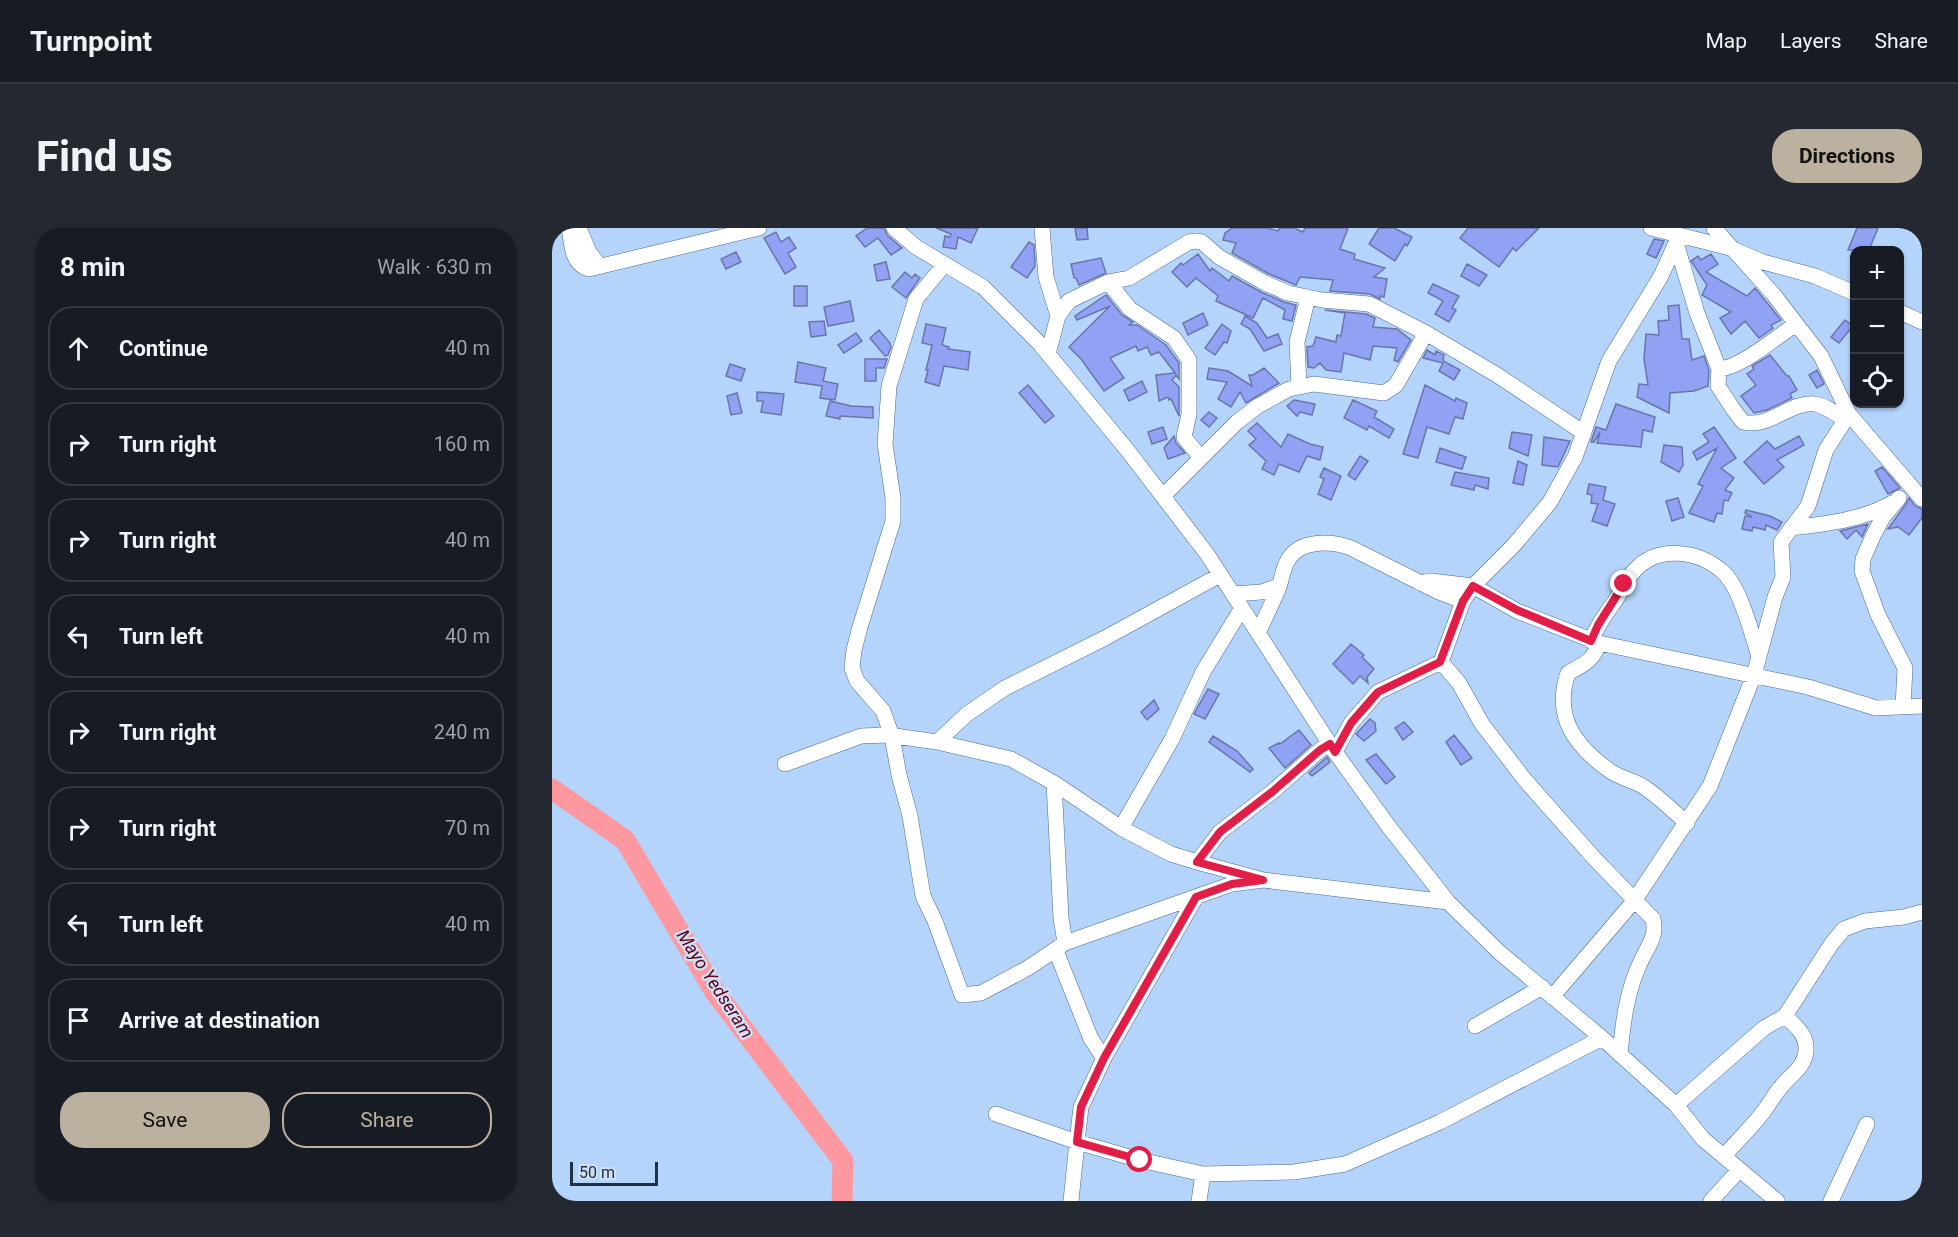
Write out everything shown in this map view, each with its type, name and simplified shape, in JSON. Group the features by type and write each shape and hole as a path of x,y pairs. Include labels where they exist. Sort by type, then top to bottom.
{"street":[{"path":"569,228 575,260 582,267 590,269 759,228"},
{"path":"579,228 589,252 600,266"},
{"path":"894,228 916,247 983,287 1048,354 1163,496 1221,575 1333,748 1389,827 1448,902 1499,952 1602,1038 1676,1105 1703,1139 1777,1201"},
{"path":"1042,228 1046,277 1058,315"},
{"path":"1651,228 1676,239 1730,249 1763,262 1815,276 1850,291"},
{"path":"1714,228 1730,249 1774,296 1821,356 1847,416 1917,493 1899,498 1878,511 1817,525 1791,528"},
{"path":"1676,239 1697,313 1719,369 1719,386 1743,422 1756,423 1777,417 1797,407 1814,404 1847,416"},
{"path":"1197,862 1220,832 1272,792 1320,750 1333,748 1378,692 1440,662 1463,601 1473,586 1514,545 1550,502 1575,457 1609,361 1661,276 1676,239"},
{"path":"1048,354 1058,315 1069,301 1108,282 1129,278 1189,242 1196,241 1202,242 1219,257 1288,293 1369,304 1426,333 1497,375 1584,433"},
{"path":"944,265 916,299 889,386 885,444 893,498 893,521 854,650 852,668 857,681 883,711 892,736 910,816 923,896 935,921 962,995 981,993 1060,947 1232,884 1263,880"},
{"path":"1108,282 1130,309 1174,338 1189,360 1189,414 1184,437 1201,458"},
{"path":"1299,387 1297,342 1308,297"},
{"path":"1904,314 1922,322"},
{"path":"1719,369 1726,369 1753,354 1796,324"},
{"path":"1163,496 1237,422 1258,406 1289,389 1314,384 1384,393 1396,385 1426,333"},
{"path":"1474,1026 1547,992 1634,901 1710,786 1754,675 1775,597 1783,577 1781,542 1808,506 1826,450 1847,416"},
{"path":"1899,498 1883,517 1873,536 1863,559 1862,571 1878,615 1905,668 1903,707"},
{"path":"1258,633 1279,586 1286,562 1295,550 1322,542 1351,548 1439,592 1463,601"},
{"path":"1687,823 1644,787 1611,772 1576,740 1567,726 1563,703 1564,686 1568,673 1589,661 1596,653 1598,625 1634,571 1644,562 1665,553 1685,553 1723,572 1737,595 1759,657"},
{"path":"937,742 967,714 1005,688 1105,638 1221,575"},
{"path":"1420,583 1431,581 1473,586 1517,610 1595,642 1808,687 1876,708 1922,706"},
{"path":"1233,594 1262,592 1279,586"},
{"path":"1121,828 1172,740 1203,672 1242,609"},
{"path":"1440,662 1460,682 1482,724 1525,780 1653,919 1655,929 1652,942 1635,975 1626,1003 1620,1055"},
{"path":"785,764 861,736 876,734 937,742 1011,759 1054,783 1121,828 1172,854 1197,862 1263,880 1448,902"},
{"path":"1054,783 1061,918 1060,947 1092,1039 1104,1058"},
{"path":"1071,1201 1081,1107 1104,1058 1196,897"},
{"path":"1676,1105 1764,1028 1785,1016 1832,943 1844,929 1865,921 1904,917 1922,912"},
{"path":"1724,1156 1765,1110 1780,1087 1798,1071 1804,1060 1805,1038 1799,1028 1785,1016"},
{"path":"996,1114 1077,1142 1140,1160 1203,1174 1294,1172 1345,1164 1440,1122 1602,1038"},
{"path":"1831,1201 1867,1124"},
{"path":"1711,1201 1739,1170"},
{"path":"1199,1201 1203,1174"}],"building":[{"path":"867,228 884,228 887,235 902,248 891,255 878,238 865,247 856,236"},
{"path":"936,228 978,228 971,243 958,237 956,249 943,247 945,236 950,237 951,234"},
{"path":"1075,228 1087,228 1088,239 1077,240"},
{"path":"1232,228 1267,228 1278,231 1280,228 1294,228 1303,232 1305,228 1348,228 1340,249 1355,254 1354,259 1385,268 1374,277 1387,279 1384,297 1380,296 1380,299 1370,294 1330,291 1333,280 1300,277 1296,285 1269,274 1232,253 1236,243 1223,240 1225,233"},
{"path":"1379,228 1394,228 1412,237 1395,261 1369,244"},
{"path":"1468,228 1539,228 1516,251 1513,248 1499,267 1460,238"},
{"path":"1857,228 1878,228 1871,246 1850,246 1848,250"},
{"path":"776,232 781,242 789,237 796,248 788,253 796,267 785,274 764,238"},
{"path":"1654,239 1664,241 1656,258 1647,254"},
{"path":"1029,242 1034,245 1035,266 1027,278 1011,267"},
{"path":"736,252 741,262 726,269 721,259"},
{"path":"1198,254 1210,271 1212,268 1229,281 1232,276 1261,292 1296,305 1292,321 1283,319 1285,310 1263,298 1253,318 1216,301 1218,296 1196,278 1187,287 1172,272 1181,263 1183,265"},
{"path":"1711,254 1718,264 1706,272 1747,296 1755,288 1781,320 1771,325 1773,328 1759,338 1745,321 1731,334 1720,318 1731,312 1702,295 1707,285 1691,261 1698,256 1701,260"},
{"path":"1101,258 1106,273 1079,285 1074,278 1071,264"},
{"path":"886,262 890,279 877,281 874,265"},
{"path":"1467,264 1487,275 1479,286 1461,276"},
{"path":"905,272 912,278 915,274 920,278 906,298 892,287"},
{"path":"1433,284 1459,296 1452,308 1456,310 1449,322 1435,314 1443,301 1428,293"},
{"path":"794,286 807,286 807,306 794,306"},
{"path":"1106,295 1122,315 1133,322 1129,325 1137,325 1166,345 1179,363 1179,379 1176,375 1172,380 1179,387 1179,416 1171,399 1169,400 1168,397 1159,401 1156,375 1175,373 1159,352 1151,355 1147,347 1138,351 1136,346 1110,358 1124,378 1104,391 1081,359 1069,347 1110,306 1077,320 1075,316"},
{"path":"850,301 854,321 828,326 824,307"},
{"path":"1679,305 1682,339 1689,339 1692,360 1704,356 1709,371 1708,386 1694,391 1670,393 1669,413 1637,397 1639,384 1648,385 1644,359 1646,334 1659,335 1658,321 1669,320 1668,306"},
{"path":"1325,310 1366,314 1375,318 1373,327 1397,329 1411,340 1398,362 1394,360 1397,348 1373,346 1370,360 1344,353 1341,372 1326,370 1320,363 1314,368 1308,367 1307,347 1313,346 1316,337 1336,342 1337,335 1341,336 1345,313"},
{"path":"1203,313 1208,325 1188,335 1183,323"},
{"path":"1245,316 1257,323 1267,338 1278,334 1282,344 1264,351 1250,329 1241,324"},
{"path":"1845,320 1850,324 1850,330 1839,343 1831,337"},
{"path":"824,321 826,335 811,337 809,322"},
{"path":"926,324 946,328 942,345 949,347 948,349 970,352 968,370 944,366 939,386 925,382 932,345 922,343"},
{"path":"1222,324 1231,331 1227,343 1224,342 1215,355 1205,348"},
{"path":"879,330 891,347 888,355 885,356 870,338"},
{"path":"856,333 862,341 844,353 838,345"},
{"path":"1427,350 1435,355 1436,351 1444,355 1445,362 1460,370 1454,380 1439,371 1443,363 1423,358"},
{"path":"1770,355 1789,376 1797,390 1790,394 1792,398 1767,410 1754,413 1741,396 1756,385 1747,374 1754,369 1752,366"},
{"path":"865,359 887,359 884,368 876,368 876,381 865,381"},
{"path":"798,362 826,368 823,381 838,384 835,400 820,398 822,386 795,382"},
{"path":"730,364 745,369 741,381 726,376"},
{"path":"1209,368 1228,371 1252,386 1249,375 1264,368 1279,383 1246,403 1240,392 1231,407 1218,399 1227,382 1207,379"},
{"path":"1817,370 1824,384 1817,388 1809,375"},
{"path":"1142,381 1147,392 1129,401 1124,390"},
{"path":"1028,385 1054,416 1045,423 1019,393"},
{"path":"1425,385 1455,401 1456,398 1467,403 1463,419 1455,417 1449,434 1427,427 1418,458 1403,454"},
{"path":"757,392 784,394 781,415 761,412 763,401 757,401"},
{"path":"737,393 742,413 731,415 727,396"},
{"path":"1294,400 1315,404 1312,415 1300,412 1297,416 1287,406"},
{"path":"1353,400 1377,411 1374,417 1394,429 1389,438 1369,426 1367,430 1344,418"},
{"path":"830,401 851,406 873,407 873,418 840,416 840,419 826,416"},
{"path":"1616,404 1655,417 1652,432 1643,430 1641,447 1597,443 1600,432 1594,442 1591,442 1596,427 1606,430"},
{"path":"1209,412 1217,418 1209,427 1201,420"},
{"path":"1257,423 1281,447 1288,434 1323,447 1320,460 1307,456 1299,472 1279,464 1274,475 1262,469 1266,461 1249,445 1256,439 1248,431"},
{"path":"1163,427 1167,439 1152,444 1148,432"},
{"path":"1714,427 1736,458 1721,468 1734,478 1725,490 1732,493 1728,501 1724,500 1722,514 1717,513 1714,522 1689,513 1703,486 1698,484 1717,448 1697,460 1693,452 1709,442 1703,434"},
{"path":"1512,432 1532,435 1528,456 1509,448"},
{"path":"1174,436 1176,443 1185,453 1168,459 1164,448"},
{"path":"1799,436 1804,445 1777,460 1784,467 1764,484 1744,462 1767,441 1775,449"},
{"path":"1544,437 1570,441 1558,467 1542,465"},
{"path":"1664,445 1682,447 1683,465 1679,472 1661,462"},
{"path":"1440,448 1466,457 1462,469 1436,462"},
{"path":"1360,456 1368,461 1355,480 1348,475"},
{"path":"1518,461 1527,465 1523,485 1513,483"},
{"path":"1882,467 1900,488 1888,494 1875,471"},
{"path":"1324,468 1341,476 1331,500 1318,494 1324,479 1320,477"},
{"path":"1455,472 1489,478 1488,489 1475,485 1474,490 1451,485"},
{"path":"1589,484 1606,487 1603,500 1615,504 1607,526 1592,521 1598,504 1591,503 1592,495 1587,494"},
{"path":"1678,498 1684,517 1672,521 1666,501"},
{"path":"1909,498 1915,506 1922,509 1922,518 1909,535 1898,527 1888,529 1906,504"},
{"path":"1746,510 1770,516 1782,522 1777,530 1766,525 1765,530 1753,527 1752,531 1742,529 1745,516 1752,517 1745,513"},
{"path":"1868,524 1862,537 1856,530 1847,539 1840,531"},
{"path":"1351,644 1364,655 1362,657 1374,669 1367,677 1368,683 1360,676 1353,684 1333,664"},
{"path":"1208,689 1219,694 1205,719 1194,714"},
{"path":"1154,700 1159,709 1147,720 1141,712"},
{"path":"1370,719 1375,723 1376,731 1364,741 1356,734"},
{"path":"1404,722 1413,732 1403,740 1395,728"},
{"path":"1299,730 1311,745 1285,768 1269,748 1280,744"},
{"path":"1454,735 1472,758 1461,765 1446,742"},
{"path":"1213,736 1237,751 1253,769 1250,772 1209,742"},
{"path":"1376,754 1395,777 1386,784 1366,760"},
{"path":"1327,757 1330,762 1312,776 1309,773"}],"waterway":[{"name":"Mayo Yedseram","path":"552,789 625,840 715,992 843,1161 842,1201"}],"route":[{"path":"1140,1160 1077,1142 1081,1107 1104,1058 1196,897 1232,884 1263,880 1197,862 1220,832 1293,775 1320,750 1330,744 1335,752 1351,723 1378,692 1440,662 1463,601 1473,586 1517,610 1591,641 1598,625 1624,584"}]}
